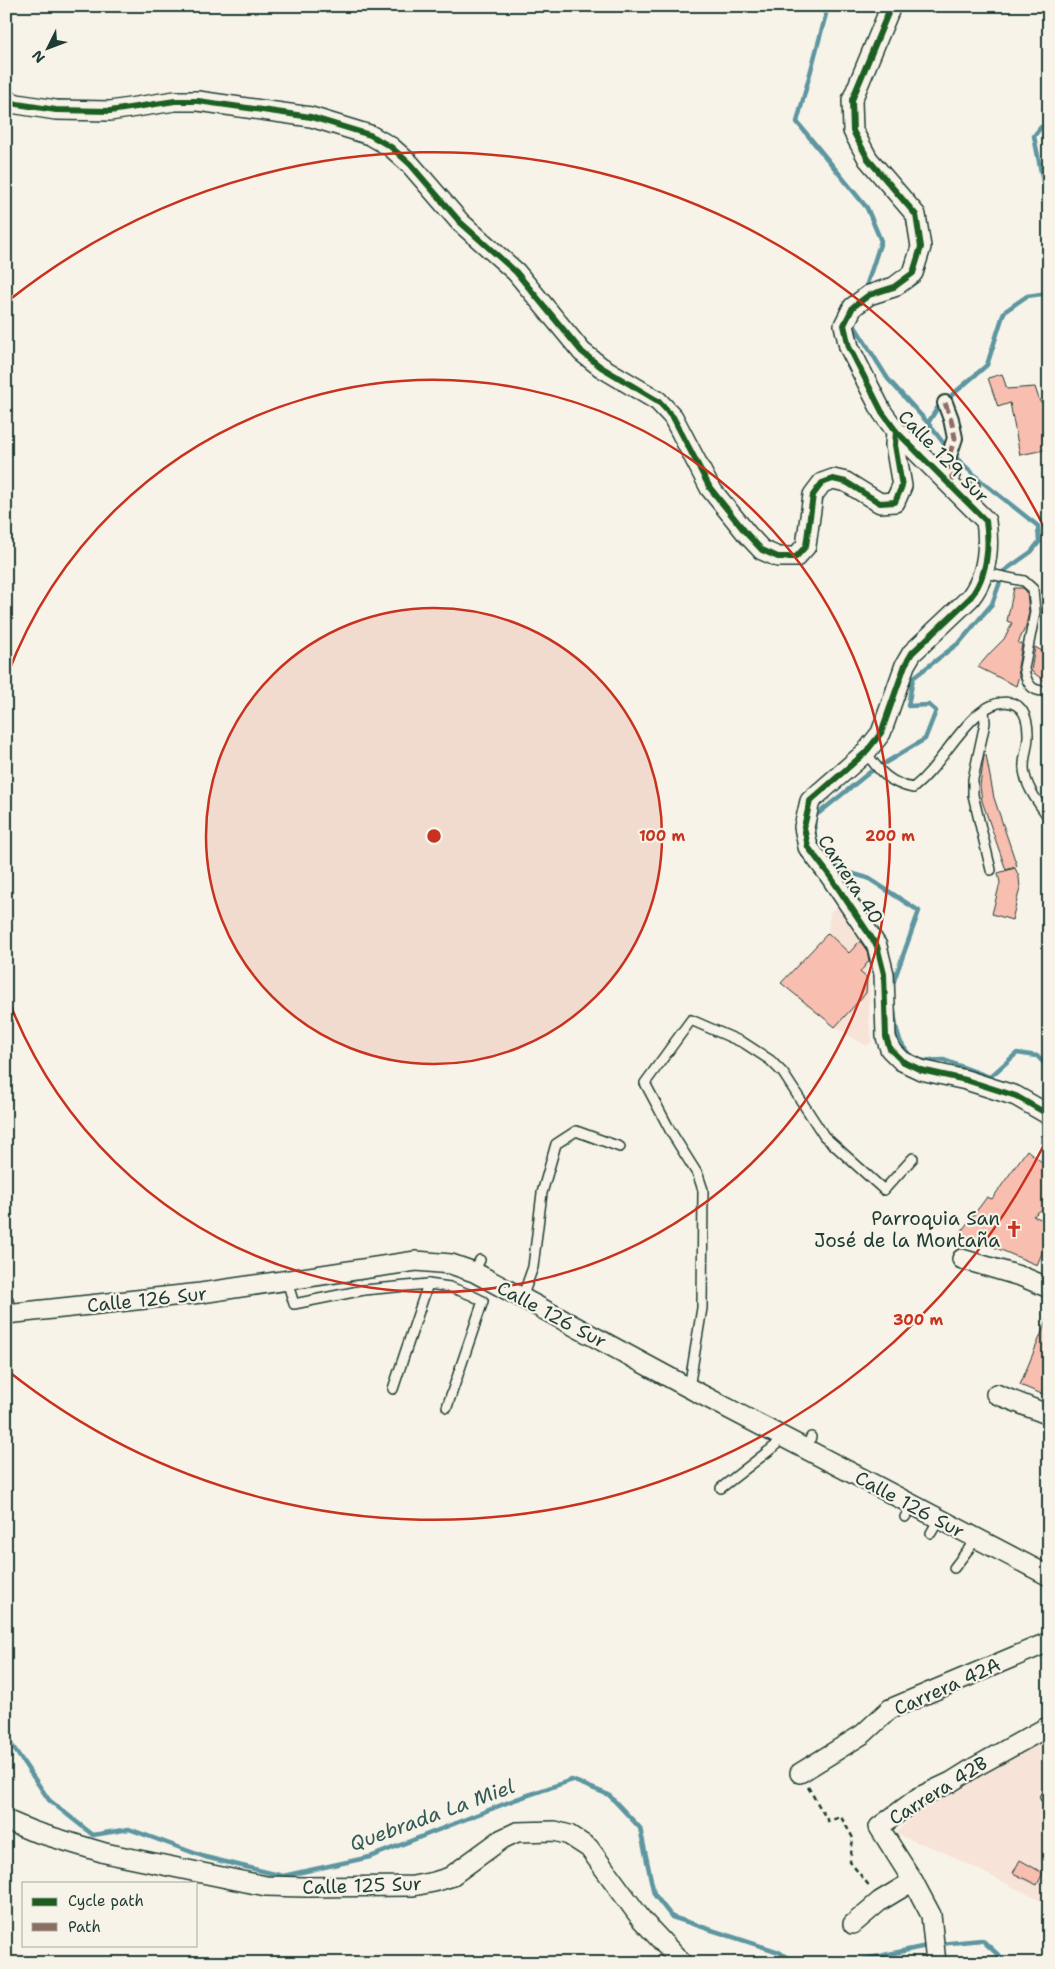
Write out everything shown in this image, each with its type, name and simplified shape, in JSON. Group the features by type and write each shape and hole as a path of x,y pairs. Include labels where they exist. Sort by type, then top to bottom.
{"street":[{"name":"Calle 129 Sur","path":"891,6 852,100 853,131 868,159 916,215 921,248 913,273 894,288 869,295 853,307 844,325 850,347 882,412 896,431 951,486 970,493 986,521 989,570"},
{"path":"6,100 17,104 56,110 110,111 175,101 198,101 311,117 370,134 391,147 410,164 460,222 516,272 582,352 601,368 658,400 673,417 710,488 746,534 762,550 778,557 796,556 806,546 812,495 822,483 833,479 846,482 880,503 895,502 902,486 895,445 896,431"},
{"path":"945,403 955,438 947,462 952,476 951,486"},
{"name":"Carrera 40","path":"989,570 970,598 912,653 905,665 881,732 868,756 810,801 804,827 808,847 877,946 884,974 886,1037 890,1049 902,1061 921,1070 966,1080 1016,1096 1048,1117"},
{"path":"962,1259 1023,1277 1049,1288"},
{"name":"Calle 126 Sur","path":"8,1309 200,1287 287,1281 416,1261 477,1266 522,1298 689,1388 780,1436 808,1443 909,1511 935,1526 977,1538 1049,1576"},
{"path":"996,1394 1049,1415"},
{"name":"Carrera 42A","path":"800,1772 863,1734 890,1710 1049,1642"},
{"name":"Carrera 42B","path":"911,1879 879,1828 919,1797 951,1782 1049,1726"},
{"name":"Calle 125 Sur","path":"6,1820 32,1831 105,1853 266,1886 305,1887 413,1886 434,1882 450,1877 502,1839 517,1832 555,1831 569,1835 589,1848 642,1920 682,1963"},
{"path":"853,1924 880,1901 911,1879 931,1921 936,1959"}],"lane":[{"path":"989,570 1012,580 1024,582 1033,589 1035,612 1024,668 1028,685 1036,690 1049,690"},
{"path":"868,756 892,782 913,788 930,772 967,725 984,710 1010,701 1023,711 1028,732 1024,773 1030,788 1049,818"},
{"path":"984,710 985,723 973,779 973,795 991,870"},
{"path":"689,1388 702,1308 702,1190 698,1176 670,1132 645,1083 691,1020 744,1043 770,1060 783,1072 824,1136 884,1190 913,1158"},
{"path":"522,1298 533,1267 542,1193 556,1144 576,1131 620,1147"},
{"path":"287,1281 294,1304 364,1290 428,1284 450,1287 483,1301 447,1407"},
{"path":"393,1389 428,1284"},
{"path":"722,1488 775,1446 780,1436"},
{"path":"954,1568 977,1538"},
{"path":"1049,1791 1045,1797 1049,1800"}],"path":[{"path":"800,1772 828,1821 841,1817 853,1838 850,1862 880,1901"}],"shaded area":[{"path":"841,905 852,920 867,949 870,961 869,1021 872,1041 867,1046 835,1027 820,1013 818,1015 781,983 828,933 830,912"},
{"path":"1049,1734 1049,1905 942,1851 895,1834 921,1809 998,1759"}],"building":[{"path":"1002,374 1007,389 1035,387 1040,402 1049,402 1049,449 1020,455 1010,403 998,407 988,378"},
{"path":"1014,588 1023,588 1027,592 1029,612 1026,626 1018,643 1022,644 1018,667 1019,676 1016,686 978,667 1004,639 1012,623 1007,621"},
{"path":"1035,647 1049,655 1049,684 1031,671"},
{"path":"984,755 986,755 994,798 1017,866 1006,870 982,801 980,786"},
{"path":"1015,868 1019,877 1020,888 1012,920 992,914 1000,883 998,873"},
{"path":"828,933 849,953 860,941 867,951 869,961 860,972 867,978 866,993 835,1027 781,983"},
{"path":"1027,1150 1049,1168 1049,1204 1033,1216 1049,1222 1049,1237 1037,1265 960,1233 987,1197 992,1199"},
{"path":"1049,1315 1049,1397 1020,1385"},
{"path":"1020,1860 1043,1873 1037,1885 1013,1873"}],"waterway":[{"path":"823,6 826,14 797,122 867,208 881,241 865,290"},
{"path":"1049,126 1041,127 1034,136 1043,182 1049,187"},
{"path":"928,423 938,407 987,365 1004,312 1027,296 1049,293"},
{"path":"855,321 854,325 888,379 928,423 948,449"},
{"path":"892,986 919,911 868,878 839,870 815,840 814,817 870,772 925,739 936,711 929,705 908,706 913,678 960,642 992,604 1004,571 1031,552 1039,542 1038,526 981,481 953,455"},
{"path":"894,1011 901,1042 913,1057"},
{"path":"920,1061 944,1060 990,1077 1017,1053 1037,1056 1049,1068"},
{"name":"Quebrada La Miel","path":"6,1743 11,1744 49,1800 93,1835 129,1829 205,1857 283,1876 370,1857 514,1800 572,1780 609,1795 640,1828 654,1894 672,1917 779,1952 795,1963"},
{"name":"Quebrada La Miel","path":"939,1944 982,1940 1007,1963"},
{"name":"Quebrada La Miel","path":"847,1963 931,1945"}],"marked path":[{"path":"945,403 955,438 947,462 952,476 951,486"}],"cycle path":[{"path":"891,6 852,100 853,131 868,159 916,215 921,247 913,273 894,287 869,295 853,307 844,325 849,347 882,412 896,431 986,521 988,542 986,562 980,581 970,598 912,653 905,665 881,733 866,752 810,801 804,827 808,847 877,946 884,974 886,1037 890,1049 902,1061 921,1070 966,1080 1016,1096 1049,1115"},
{"path":"6,100 17,104 56,110 110,111 175,101 198,101 311,117 370,135 391,147 410,164 460,222 516,272 582,352 601,367 658,401 673,417 710,488 762,550 778,557 796,557 806,546 813,495 822,483 833,479 846,482 880,503 895,502 902,486 895,445 896,431"}],"place":[{"name":"Parroquia San José de la Montaña","path":"1014,1229"}]}
